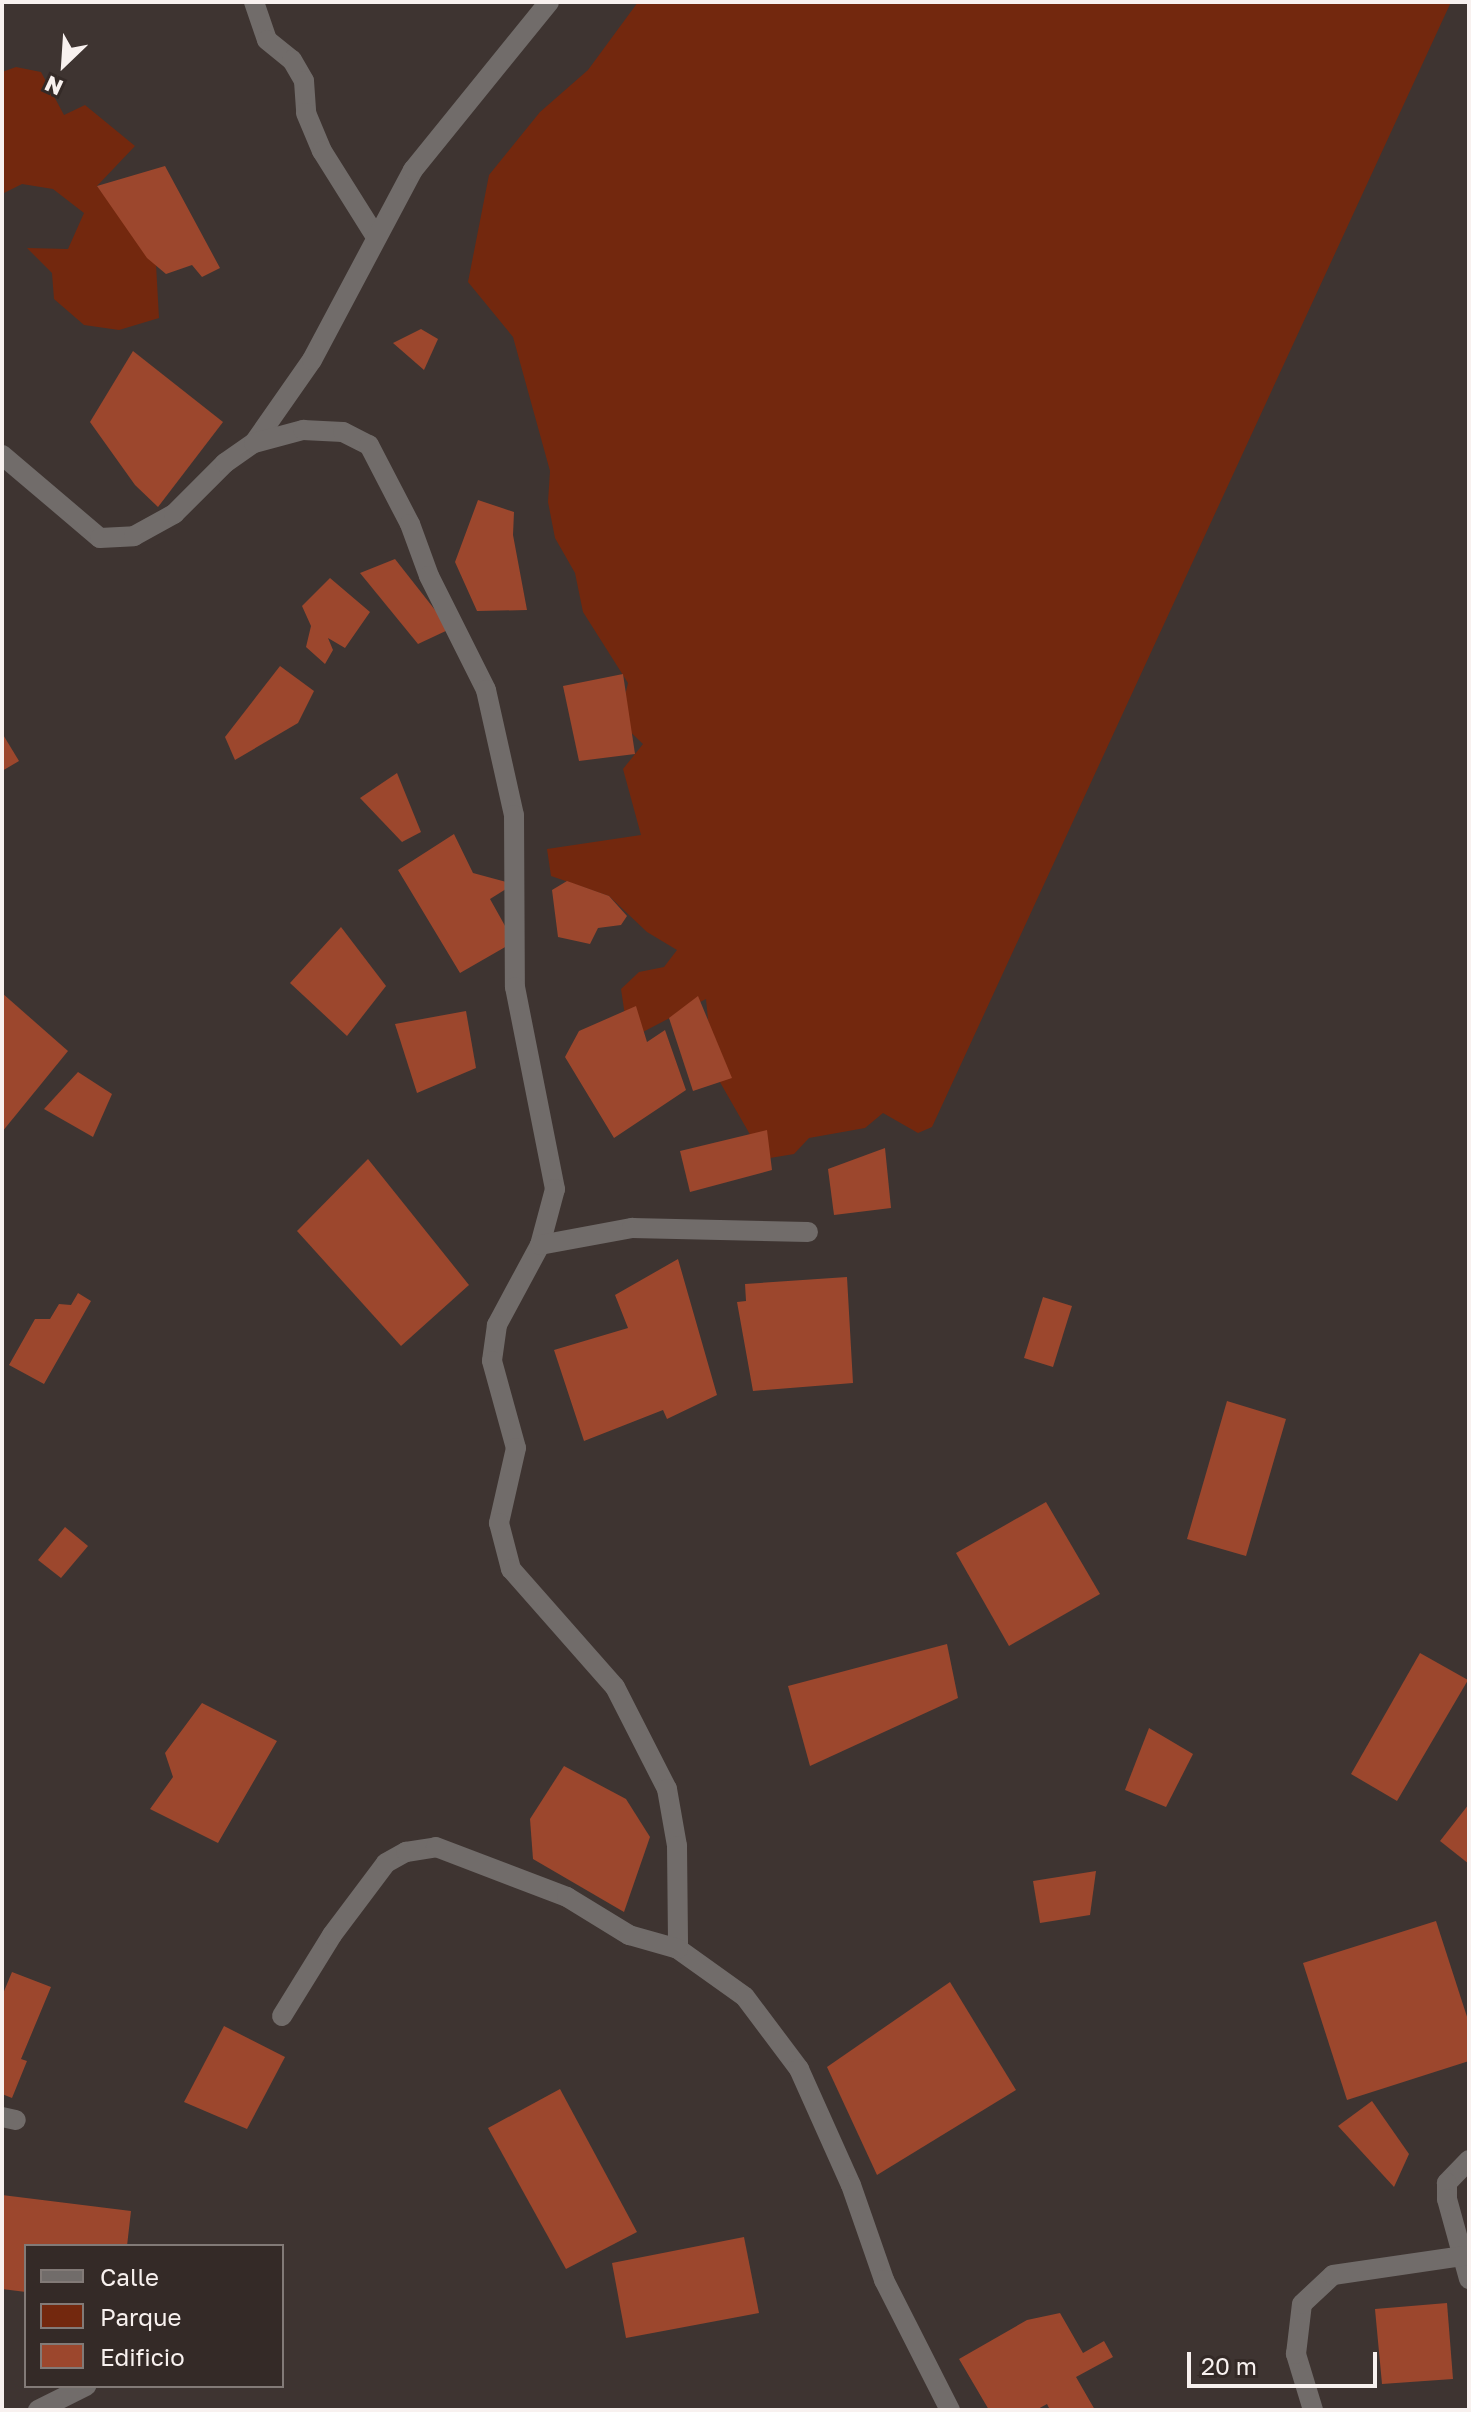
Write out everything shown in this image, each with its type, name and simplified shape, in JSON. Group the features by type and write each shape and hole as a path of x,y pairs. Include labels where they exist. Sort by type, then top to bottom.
{"street":[{"path":"254,2 267,40 292,60 304,81 306,113 322,151 376,237"},
{"path":"254,443 312,360 376,237 439,134 549,2"},
{"path":"2,455 100,538 134,536 174,514 225,463 254,443 303,430 343,432 369,445 486,690 514,815 515,987 555,1189 540,1245 497,1325 492,1361 516,1448 499,1523 511,1569 615,1687 667,1789 677,1846 678,1949"},
{"path":"540,1245 632,1228 808,1232"},
{"path":"282,2016 332,1935 386,1863 406,1852 436,1847 567,1897 629,1935 678,1949 745,1997 799,2069 851,2185 884,2280 950,2410"},
{"path":"1469,2160 1447,2183 1447,2199 1469,2279"},
{"path":"1313,2410 1296,2354 1302,2304 1333,2275 1464,2256"},
{"path":"38,2410 82,2388"}],"green space":[{"path":"638,2 1451,2 932,1127 918,1133 883,1113 865,1128 809,1138 794,1154 764,1159 713,1070 706,999 641,1033 625,1016 621,989 639,972 664,967 677,950 647,932 609,896 551,876 547,849 641,835 623,769 643,744 619,721 628,683 583,612 575,573 555,538 548,502 550,471 513,337 468,282 489,175 540,112 588,70"},
{"path":"16,67 41,72 64,115 85,105 135,146 97,186 156,264 159,318 119,330 84,325 54,299 52,273 27,248 68,249 84,213 53,189 22,184 2,194 2,72"}],"building":[{"path":"165,166 220,268 202,277 192,265 166,274 147,258 97,186"},
{"path":"421,329 438,339 424,370 393,343"},
{"path":"133,351 223,422 158,507 135,485 90,422"},
{"path":"478,500 514,512 513,535 527,610 477,611 455,562"},
{"path":"395,559 450,629 418,644 360,573"},
{"path":"330,578 370,612 345,648 328,638 333,650 325,664 306,647 311,626 302,606"},
{"path":"280,666 314,691 298,723 235,760 225,737"},
{"path":"623,674 635,754 579,761 563,686"},
{"path":"2,733 19,761 2,771"},
{"path":"397,773 421,832 402,842 360,798"},
{"path":"454,834 473,873 514,884 490,899 514,942 460,973 398,870"},
{"path":"567,881 609,896 627,916 621,925 598,928 590,944 558,937 552,890"},
{"path":"341,927 386,986 347,1036 290,983"},
{"path":"2,993 68,1051 2,1132"},
{"path":"698,996 732,1078 693,1091 669,1018"},
{"path":"636,1006 647,1042 665,1030 686,1090 614,1138 565,1057 579,1031"},
{"path":"466,1011 476,1068 417,1093 395,1024"},
{"path":"78,1072 112,1094 93,1137 44,1109"},
{"path":"767,1130 772,1170 690,1192 680,1151"},
{"path":"885,1148 891,1208 834,1215 828,1169"},
{"path":"368,1159 469,1285 401,1346 297,1231"},
{"path":"678,1259 717,1395 667,1419 663,1410 584,1441 554,1350 628,1328 615,1295"},
{"path":"847,1277 853,1383 753,1391 737,1302 746,1301 745,1284"},
{"path":"78,1293 91,1301 44,1384 9,1365 35,1319 50,1319 59,1304 71,1305"},
{"path":"1043,1297 1072,1306 1053,1367 1024,1358"},
{"path":"1227,1401 1286,1419 1246,1556 1187,1539"},
{"path":"1046,1502 1100,1594 1009,1646 956,1553"},
{"path":"65,1527 88,1546 61,1578 38,1560"},
{"path":"947,1644 958,1698 810,1766 788,1686"},
{"path":"1420,1653 1468,1680 1397,1801 1351,1774"},
{"path":"202,1703 277,1741 218,1843 150,1809 173,1777 165,1753"},
{"path":"1149,1728 1193,1754 1166,1807 1125,1790"},
{"path":"564,1766 626,1799 650,1837 624,1912 533,1859 530,1819"},
{"path":"1469,1804 1469,1864 1440,1841"},
{"path":"1096,1871 1090,1915 1040,1923 1033,1881"},
{"path":"1436,1921 1469,2023 1469,2061 1347,2100 1303,1963"},
{"path":"12,1972 51,1987 21,2059 27,2061 12,2098 2,2094 2,1996"},
{"path":"950,1982 1016,2090 877,2175 827,2067"},
{"path":"224,2026 285,2057 247,2129 184,2102"},
{"path":"560,2089 637,2232 566,2269 488,2128"},
{"path":"1372,2101 1409,2154 1394,2187 1338,2126"},
{"path":"2,2195 131,2211 127,2244 24,2244 24,2292 2,2289"},
{"path":"744,2237 759,2313 626,2338 612,2263"},
{"path":"1447,2303 1453,2379 1382,2384 1375,2309"},
{"path":"1060,2313 1083,2353 1104,2341 1113,2357 1076,2377 1095,2410 1050,2410 1047,2404 1036,2410 989,2410 959,2359 1027,2320"}]}
